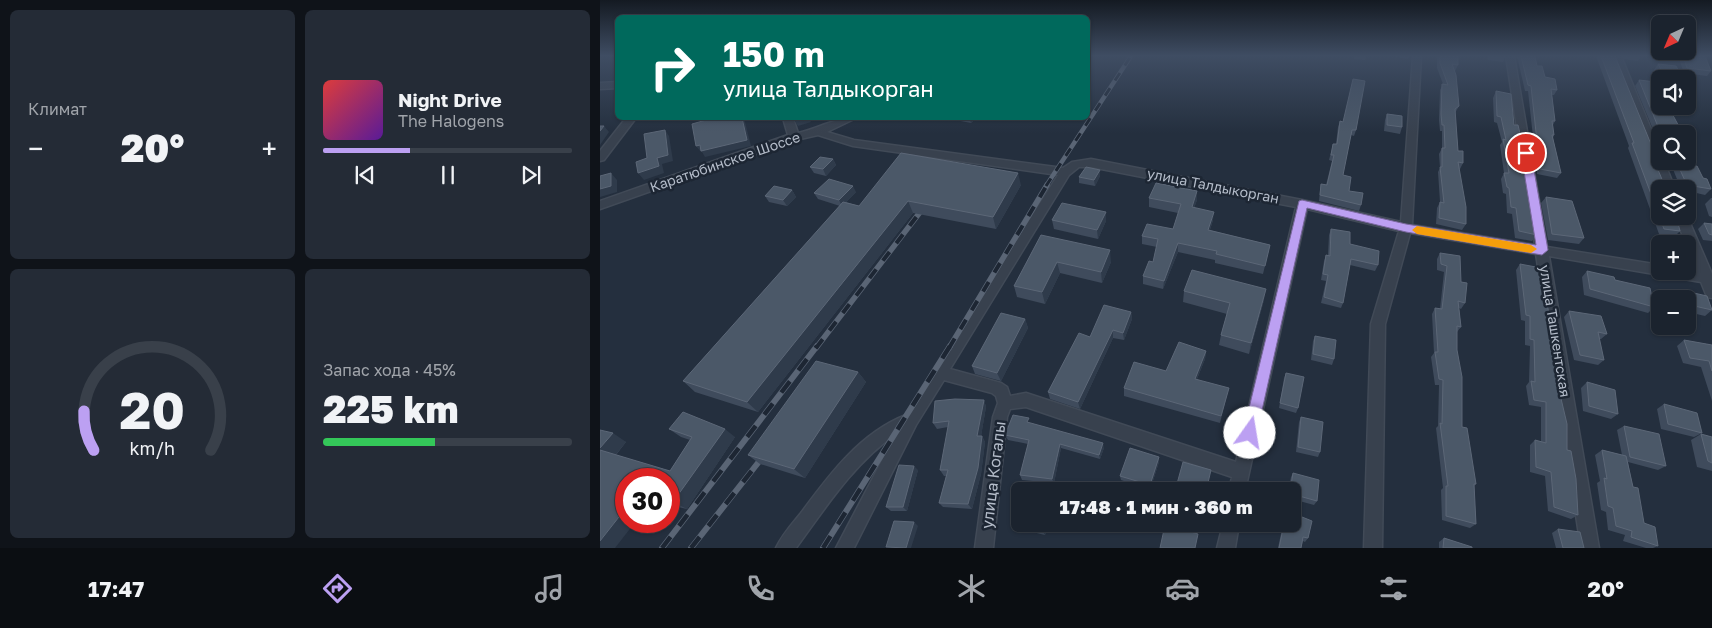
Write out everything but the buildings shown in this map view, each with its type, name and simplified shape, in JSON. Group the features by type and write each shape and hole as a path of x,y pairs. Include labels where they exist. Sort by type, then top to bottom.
{"street":[{"path":"1373,548 1378,324 1406,228 1415,82"},
{"name":"улица Ташкентская","path":"1514,82 1590,548"},
{"path":"1627,82 1666,180"},
{"path":"600,86 615,85"},
{"path":"600,158 629,120"},
{"path":"789,120 794,137"},
{"name":"Каратюбинское Шоссе","path":"600,205 794,137 818,132 845,120"},
{"path":"818,132 853,143 1065,172 910,420 845,548"},
{"name":"улица Талдыкорган","path":"1065,172 1076,164 1091,163 1302,204 1406,228 1651,268"},
{"path":"1239,482 1302,204"},
{"path":"1685,225 1709,278 1712,293"},
{"path":"1696,276 1709,278"},
{"path":"940,373 996,388 1002,392 1005,403 1026,400 1241,472"},
{"name":"улица Когалы","path":"989,547 1000,417 1005,403"},
{"path":"785,548 862,449 889,429 910,420"},
{"path":"1226,548 1229,532"}],"railway":[{"path":"1090,119 1114,82"},
{"path":"1046,186 1089,120"},
{"path":"949,348 1047,185"},
{"path":"816,348 927,203"},
{"path":"662,548 817,346"},
{"path":"823,548 950,346"},
{"path":"691,548 765,454"}],"slow traffic":[{"path":"1417,230 1531,249"}],"route":[{"path":"1250,433 1302,204 1406,228 1542,250 1526,153"}]}
